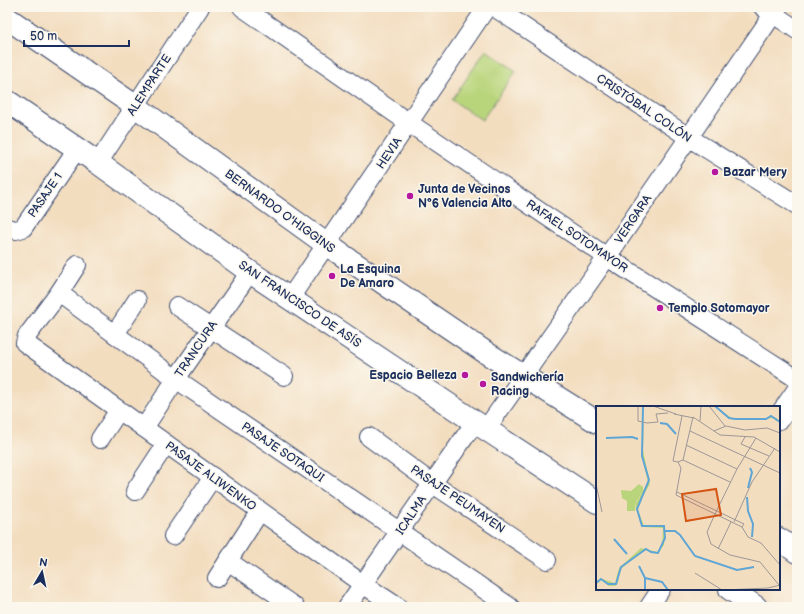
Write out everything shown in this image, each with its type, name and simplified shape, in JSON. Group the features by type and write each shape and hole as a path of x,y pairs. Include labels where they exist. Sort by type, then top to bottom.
{"main road":[{"name":"BERNARDO O'HIGGINS","path":"7,18 135,106 326,244 523,376 596,421"},
{"name":"SAN FRANCISCO DE ASÍS","path":"7,101 98,163 250,272 480,426 596,501"},
{"path":"780,417 797,392"},
{"path":"780,540 797,552"},
{"path":"731,590 756,607"}],"street":[{"name":"ALEMPARTE","path":"98,163 200,7"},
{"name":"RAFAEL SOTOMAYOR","path":"242,7 409,123 607,257 797,379"},
{"name":"HEVIA","path":"290,298 487,7"},
{"name":"CRISTÓBAL COLÓN","path":"494,7 688,137 797,205"},
{"name":"VERGARA","path":"480,426 523,376 607,257 688,137 771,9"},
{"path":"771,9 797,30"},
{"name":"PASAJE 1","path":"7,228 16,230 23,228 77,149"},
{"path":"59,293 77,265"},
{"name":"TRANCURA","path":"144,428 250,272"},
{"name":"PASAJE SOTAQUI","path":"59,293 176,379 510,607"},
{"name":"PASAJE ALIWENKO","path":"59,293 27,336 25,343 364,585 398,607"},
{"path":"115,334 137,300"},
{"path":"177,306 284,376"},
{"path":"100,439 119,410"},
{"name":"ICALMA","path":"347,607 364,585 433,484 480,426"},
{"name":"PASAJE PEUMAYEN","path":"369,437 433,484 547,560"},
{"path":"136,491 166,444"},
{"path":"173,536 213,477"},
{"path":"217,578 260,511"},
{"path":"228,561 271,601 295,607"},
{"path":"649,607 660,590"}],"green space":[{"path":"486,50 516,71 482,120 452,100"}],"place":[{"name":"Bazar Mery","path":"715,172"},
{"name":"Junta de Vecinos Nº6 Valencia Alto","path":"410,196"},
{"name":"La Esquina De Amaro","path":"332,276"},
{"name":"Templo Sotomayor","path":"660,308"},
{"name":"Espacio Belleza","path":"465,375"},
{"name":"Sandwichería Racing","path":"483,384"}]}
